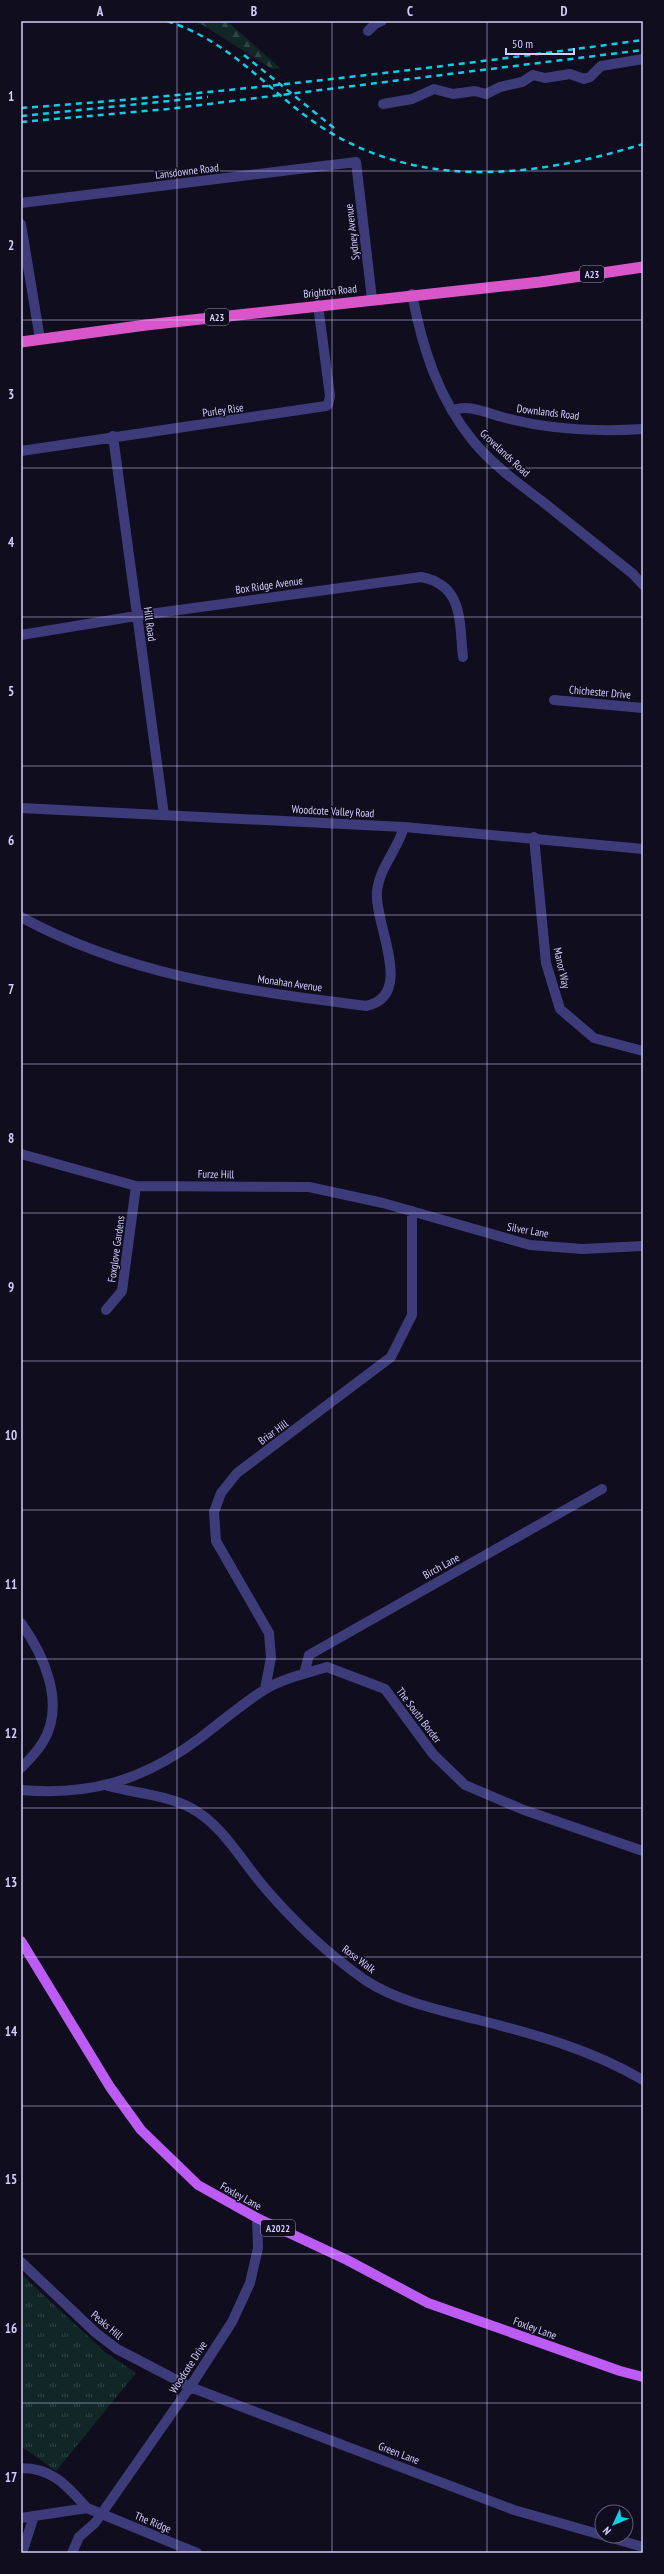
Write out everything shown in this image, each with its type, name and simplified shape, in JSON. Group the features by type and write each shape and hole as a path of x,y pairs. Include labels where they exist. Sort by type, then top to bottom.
{"highway":[{"name":"Brighton Road","path":"21,342 412,294 540,282 643,267"}],"main road":[{"name":"Foxley Lane","path":"21,1941 110,2087 141,2130 198,2185 257,2218 347,2260 428,2303 620,2371 643,2377"}],"street":[{"path":"368,31 382,21"},
{"path":"383,104 412,99 434,89 453,94 475,91 486,94 500,87 522,82 533,75 545,78 570,74 584,79 601,66 643,59"},
{"name":"Lansdowne Road","path":"21,203 356,162"},
{"name":"Sydney Avenue","path":"356,162 372,299"},
{"path":"21,224 40,339"},
{"name":"Grovelands Road","path":"412,294 418,324 430,364 452,411 485,454 633,574 643,585"},
{"name":"Purley Rise","path":"21,451 113,436 322,408 328,405 330,396 318,305"},
{"name":"Downlands Road","path":"452,411 462,407 518,421 585,428 643,429"},
{"name":"Hill Road","path":"113,436 164,815"},
{"name":"Box Ridge Avenue","path":"21,635 137,616 421,577 437,582 453,595 458,612 463,657"},
{"name":"Chichester Drive","path":"554,700 643,708"},
{"name":"Woodcote Valley Road","path":"21,808 404,826 534,837 643,849"},
{"name":"Monahan Avenue","path":"21,917 63,939 105,956 161,973 252,990 366,1006 374,1005 386,998 391,984 390,968 377,893 379,880 400,840 404,826"},
{"name":"Manor Way","path":"534,837 546,963 560,1009 594,1038 643,1051"},
{"name":"Furze Hill","path":"21,1154 136,1186 309,1187 412,1211"},
{"name":"Foxglove Gardens","path":"106,1310 122,1291 136,1186"},
{"name":"Silver Lane","path":"412,1211 530,1245 582,1249 643,1246"},
{"name":"Briar Hill","path":"265,1689 271,1658 270,1633 216,1541 214,1512 221,1493 237,1473 391,1357 412,1315 412,1211"},
{"name":"Birch Lane","path":"304,1674 309,1655 602,1489"},
{"path":"21,1623 40,1652 46,1668 51,1700 48,1730 44,1741 21,1768"},
{"name":"The South Border","path":"21,1790 66,1791 108,1786 148,1770 192,1743 265,1689 327,1667 385,1689 433,1754 465,1785 524,1810 643,1851"},
{"name":"Rose Walk","path":"108,1786 173,1801 191,1808 218,1831 294,1921 341,1962 381,1990 454,2014 557,2040 605,2059 643,2080"},
{"name":"Woodcote Drive","path":"72,2553 79,2537 95,2523 100,2513 190,2387 232,2322 250,2283 258,2248 257,2218"},
{"name":"Peaks Hill","path":"21,2262 96,2333 117,2349 190,2387"},
{"name":"Green Lane","path":"190,2387 514,2510 594,2533"},
{"path":"21,2468 32,2468 60,2478 87,2508"},
{"path":"21,2518 87,2508"},
{"name":"The Ridge","path":"87,2508 196,2553"},
{"path":"22,2553 34,2516"},
{"name":"Green Lane","path":"632,2544 643,2547"}],"green space":[{"path":"191,21 227,21 280,68 272,69 203,25"},
{"path":"21,2274 106,2353 136,2373 56,2471 21,2446"}],"railway":[{"path":"167,21 188,29 223,49 240,61 303,114 342,139 383,157 425,167 468,172 511,171 555,165 599,156 643,144"},
{"path":"21,108 177,95 333,79 643,40"},
{"path":"21,122 168,109 643,50"},
{"path":"244,55 334,128"},
{"path":"21,116 208,97"}]}
